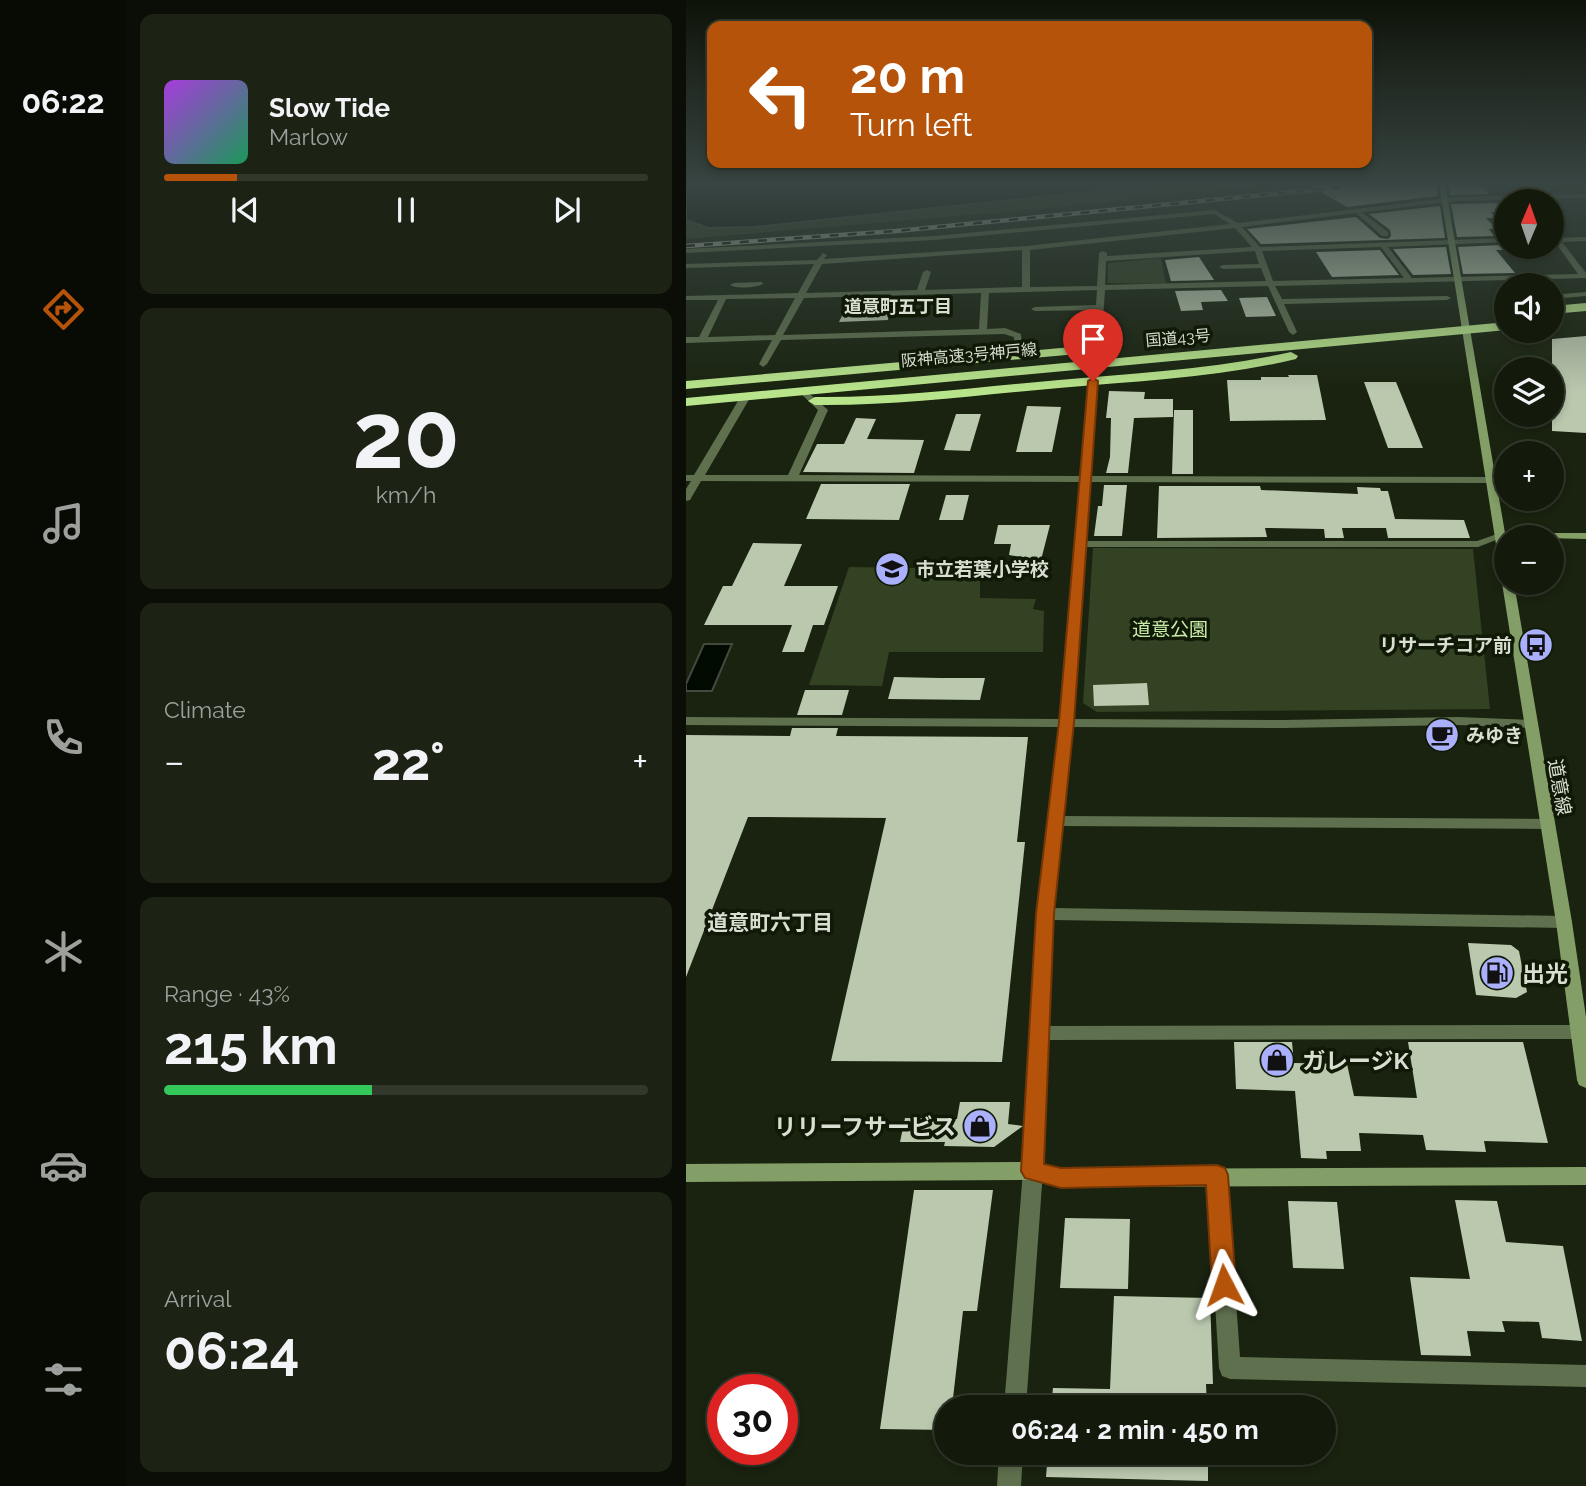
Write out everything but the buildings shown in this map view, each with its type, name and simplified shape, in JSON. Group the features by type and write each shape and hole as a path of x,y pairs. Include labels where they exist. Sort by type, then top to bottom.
{"highway":[{"path":"1564,305 1586,306"},
{"name":"阪神高速3号神戸線","path":"686,386 1494,314"},
{"name":"国道43号","path":"809,396 1392,336 1494,316"},
{"path":"1564,319 1586,317"},
{"name":"国道43号","path":"1266,334 1464,323 1494,324"},
{"name":"阪神高速3号神戸線","path":"686,400 1494,326"},
{"path":"686,400 809,396 863,401 1093,381 1230,368 1392,336"},
{"name":"国道43号","path":"686,386 1123,346"},
{"path":"686,371 903,352 1013,356"},
{"path":"686,376 899,357 956,355"},
{"path":"686,409 1296,355"}],"street":[{"path":"763,364 823,253"},
{"path":"686,266 820,262 947,253"},
{"path":"1026,253 1026,290"},
{"path":"1097,349 1104,253"},
{"path":"1103,259 1191,253"},
{"path":"1260,253 1293,332"},
{"path":"1390,253 1409,279"},
{"path":"1453,253 1498,525"},
{"path":"1567,253 1585,276"},
{"path":"1223,267 1264,266"},
{"path":"920,292 927,272"},
{"path":"686,298 1585,276"},
{"path":"734,285 759,284"},
{"path":"742,296 747,285"},
{"path":"983,332 985,291"},
{"path":"1564,301 1586,294"},
{"path":"702,340 723,297"},
{"path":"1279,302 1447,298"},
{"path":"1035,309 1099,307"},
{"path":"686,340 1005,331 1018,336 1013,356"},
{"path":"1016,1395 1032,1171 1045,914 1066,722 1093,381"},
{"path":"686,498 692,478 746,396"},
{"path":"792,478 823,410 809,396"},
{"path":"692,478 1492,480"},
{"path":"1564,536 1586,536"},
{"path":"1080,544 1478,544 1494,538"},
{"name":"道意線","path":"1510,595 1564,922 1586,1080"},
{"path":"686,721 1283,724 1458,721 1530,724"},
{"path":"1055,821 1547,824"},
{"path":"1045,914 1564,922"},
{"path":"1039,1033 1579,1032"},
{"path":"686,1173 1032,1171 1061,1178 1217,1175 1586,1176"},
{"path":"1217,1175 1230,1368 1586,1376"},
{"path":"1009,1486 1010,1465"}],"green space":[{"path":"1161,258 1166,284 1108,283 1108,263"},
{"name":"道意公園","path":"1093,548 1473,549 1490,709 1097,712 1083,703"},
{"path":"849,567 980,569 980,598 1036,599 1033,609 1044,611 1043,652 889,652 882,686 809,685"}],"shaded area":[{"path":"704,644 732,644 712,691 686,691 686,684"}],"place":[{"name":"市立若葉小学校","path":"892,569"},
{"name":"リサーチコア前","path":"1536,645"},
{"name":"みゆき","path":"1442,735"},
{"name":"出光","path":"1497,973"},
{"name":"ガレージK","path":"1277,1060"},
{"name":"リリーフサービス","path":"980,1126"}],"district":[{"name":"道意町五丁目","path":"898,306"},
{"name":"道意町六丁目","path":"770,922"}],"route":[{"path":"1093,381 1066,722 1045,914 1032,1171 1061,1178 1217,1175 1224,1285"}]}
